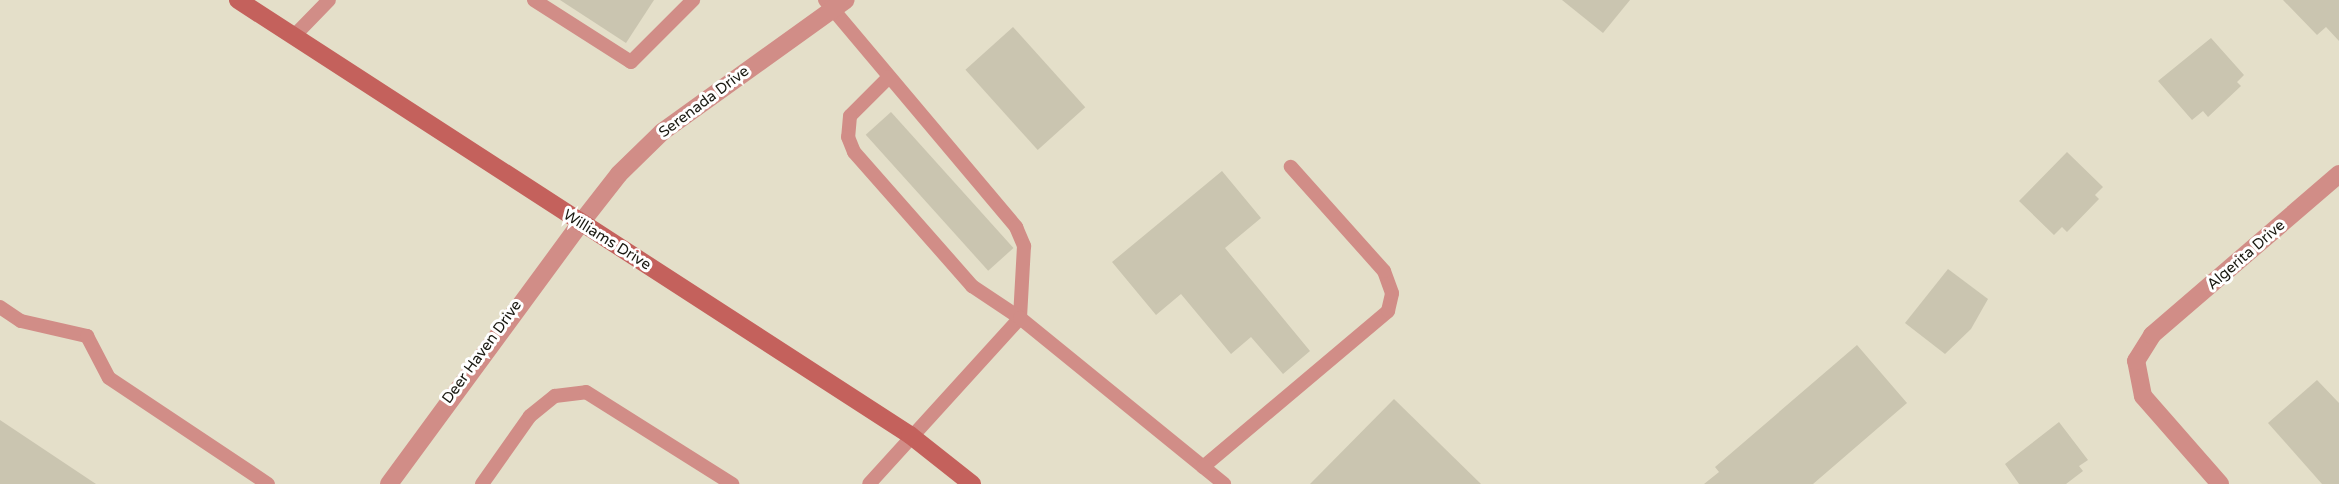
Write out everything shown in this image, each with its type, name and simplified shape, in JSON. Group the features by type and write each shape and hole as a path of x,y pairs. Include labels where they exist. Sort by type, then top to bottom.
{"main road":[{"name":"Williams Drive","path":"238,0 580,224 910,435 972,484"}],"street":[{"name":"Serenada Drive","path":"580,224 619,174 662,132 834,3"},
{"name":"Algerita Drive","path":"2220,484 2143,396 2136,361 2152,335 2339,174"},
{"name":"Deer Haven Drive","path":"389,484 580,224"}],"lane":[{"path":"294,36 329,0"},
{"path":"534,0 631,62 693,0"},
{"path":"834,3 889,76 1016,227 1024,246 1020,318 910,435 869,484"},
{"path":"889,76 850,116 848,137 854,152 972,286 1020,318 1224,484"},
{"path":"1203,466 1388,311 1392,293 1383,271 1291,167"},
{"path":"0,307 21,321 87,336 109,378 268,484"},
{"path":"482,484 530,416 555,396 586,392 715,479 732,484"}],"building":[{"path":"560,0 654,0 626,43"},
{"path":"1562,0 1630,0 1603,33"},
{"path":"2283,0 2339,0 2339,41 2326,27 2317,35"},
{"path":"1013,27 1085,107 1038,150 965,70"},
{"path":"2211,38 2244,75 2237,82 2241,86 2208,117 2203,111 2192,120 2158,81"},
{"path":"891,112 1013,248 988,271 866,135"},
{"path":"2067,152 2103,187 2095,195 2099,199 2067,232 2062,227 2054,235 2019,201"},
{"path":"1222,171 1261,218 1225,248 1310,351 1283,374 1251,337 1231,354 1181,294 1156,315 1112,262"},
{"path":"1948,269 1988,299 1971,329 1945,354 1905,323"},
{"path":"1857,345 1907,403 1813,484 1704,484 1719,472 1715,467"},
{"path":"2317,380 2339,403 2339,484 2322,484 2268,423"},
{"path":"1394,399 1481,484 1310,484"},
{"path":"0,420 96,484 0,484"},
{"path":"2059,422 2088,460 2079,466 2083,471 2066,484 2019,484 2005,464"}]}
